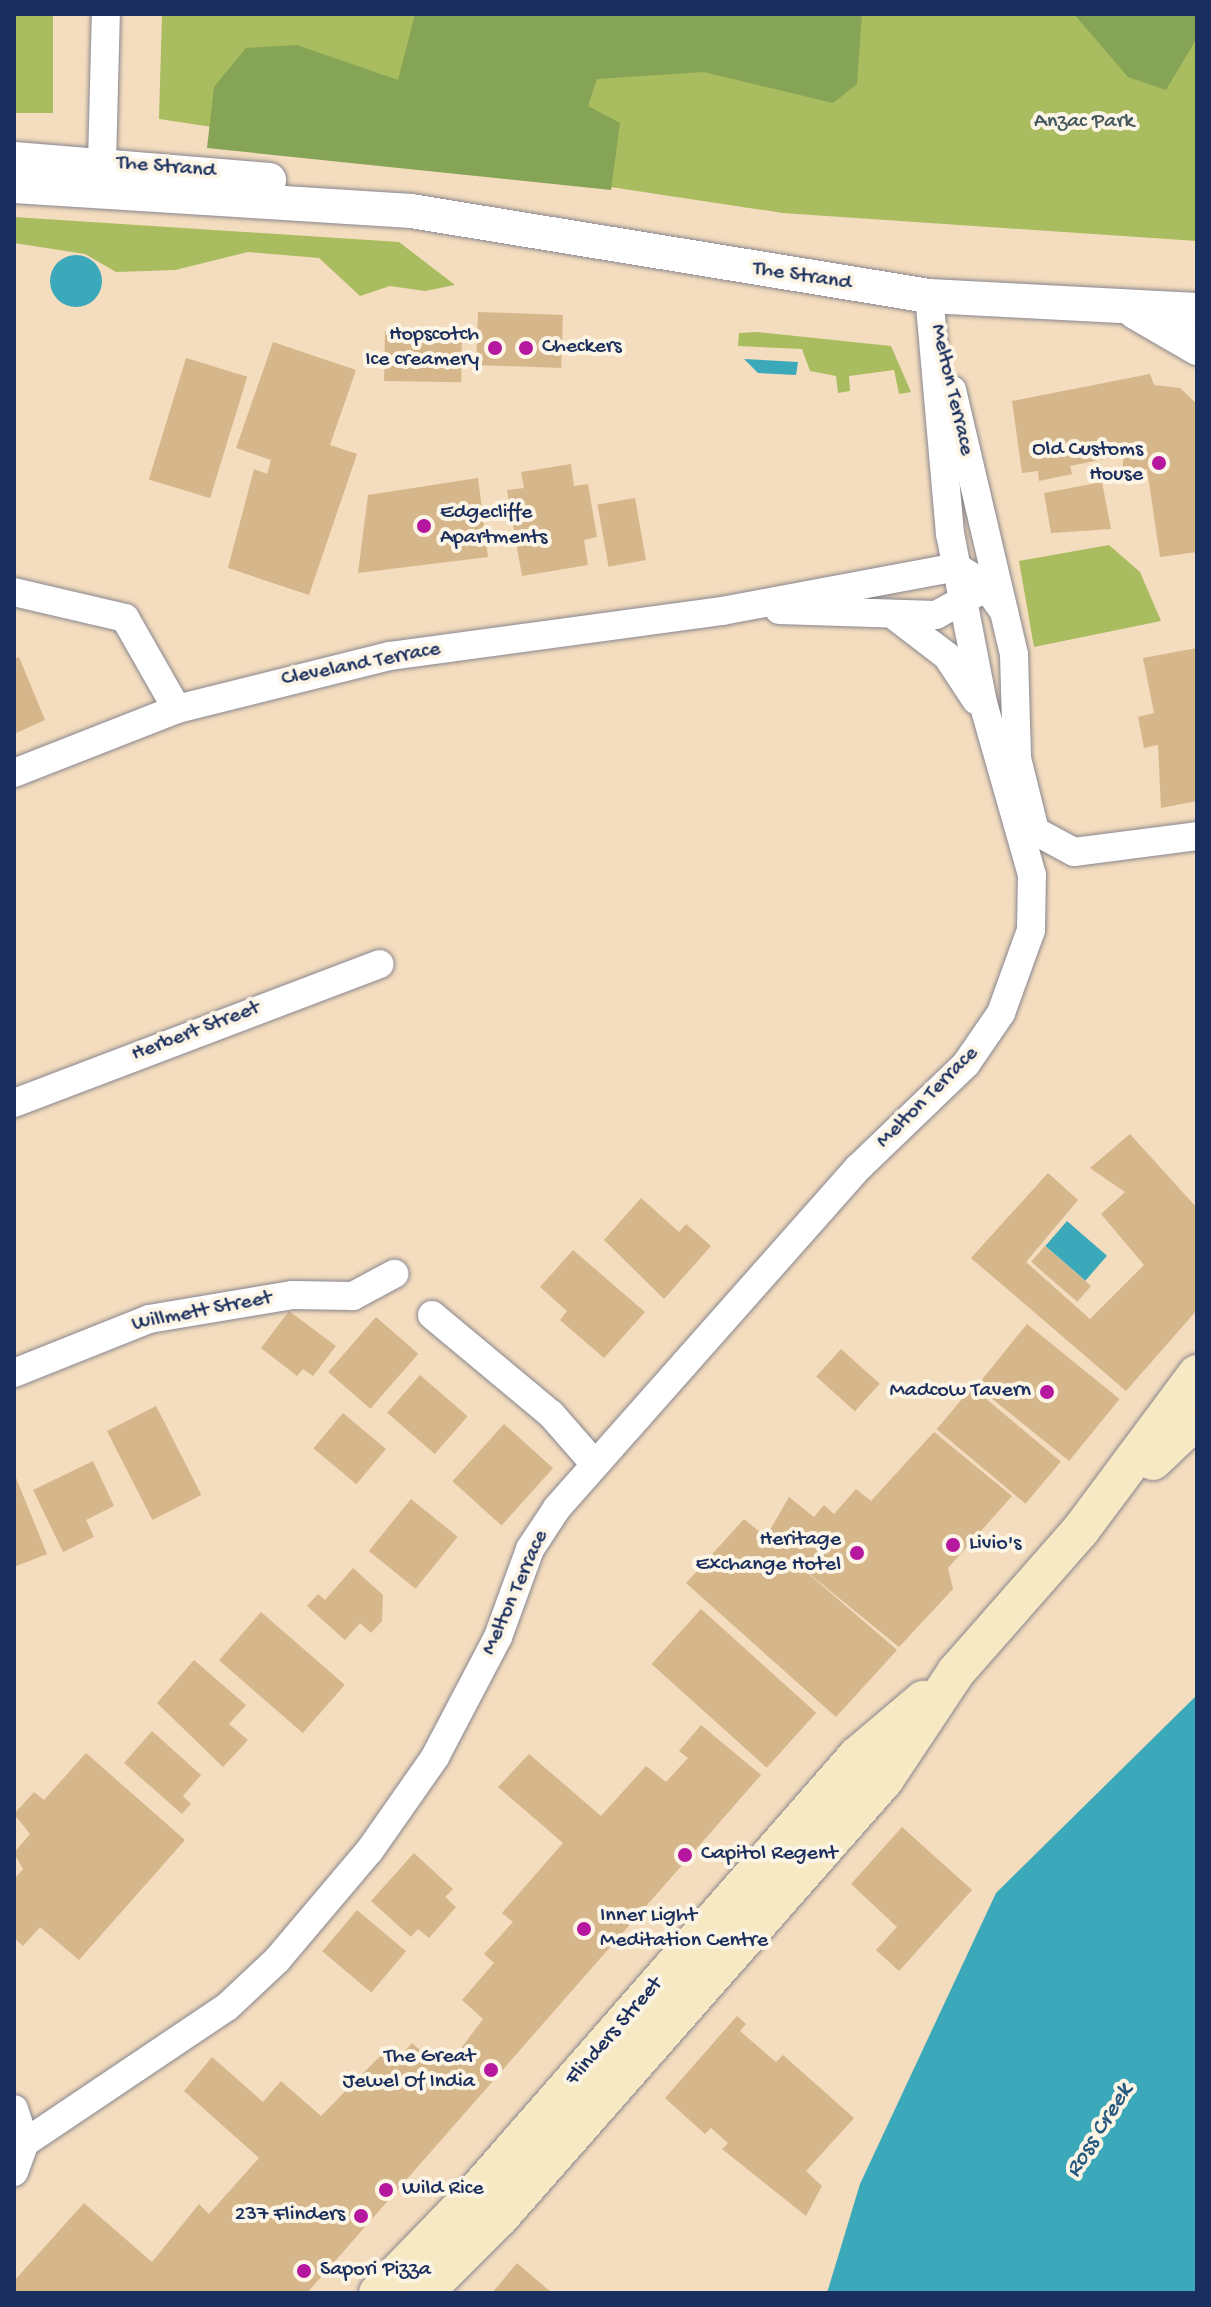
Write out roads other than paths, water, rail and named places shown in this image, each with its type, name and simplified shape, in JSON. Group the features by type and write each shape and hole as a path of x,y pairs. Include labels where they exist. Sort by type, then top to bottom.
{"main road":[{"name":"Flinders Street","path":"424,2293 500,2217 885,1779 956,1672 1080,1531 1197,1374"},
{"name":"Flinders Street","path":"1080,1531 1197,1419"},
{"name":"Flinders Street","path":"378,2293 476,2192 857,1756 956,1672"}],"street":[{"path":"102,175 106,14"},
{"name":"The Strand","path":"14,159 102,175"},
{"name":"The Strand","path":"14,186 102,175 260,178 411,211 929,296 1130,310 1197,310"},
{"name":"Melton Terrace","path":"929,296 1004,612 1029,819 1049,844 1079,852"},
{"name":"Melton Terrace","path":"929,296 956,567 974,594 987,722 1030,863 1031,930"},
{"path":"1130,310 1197,348"},
{"path":"988,547 974,594 1004,612"},
{"name":"Cleveland Terrace","path":"14,773 177,709 390,656 722,611 849,582 956,567"},
{"path":"14,592 125,618 177,709"},
{"name":"Cleveland Terrace","path":"722,611 936,615 974,594"},
{"path":"891,614 947,656 987,722"},
{"path":"1079,852 1197,836"},
{"name":"Melton Terrace","path":"19,2146 256,1984 370,1850 450,1730 498,1637 536,1539 593,1462 858,1168 966,1064 1001,1013 1031,930 1059,866 1079,852"},
{"name":"Herbert Street","path":"14,1103 379,964"},
{"name":"Willmett Street","path":"14,1373 149,1319 293,1295 353,1296 394,1274"},
{"path":"432,1315 551,1414 593,1462"},
{"path":"14,2109 19,2146 14,2172"}],"water":[{"path":"76,255 94,263 102,281 94,299 76,307 58,299 50,281 58,263"},
{"path":"744,359 798,362 796,375 758,373"},
{"path":"1067,1221 1107,1256 1085,1281 1045,1246"},
{"name":"Ross Creek","path":"1197,1695 1197,2293 827,2293 860,2184 996,1893"}],"place":[{"name":"Hopscotch Ice creamery","path":"495,348"},
{"name":"Checkers","path":"526,348"},
{"name":"Old Customs House","path":"1159,463"},
{"name":"Edgecliffe Apartments","path":"424,526"},
{"name":"Madcow Tavern","path":"1047,1392"},
{"name":"Livio's","path":"953,1545"},
{"name":"Heritage Exchange Hotel","path":"857,1553"},
{"name":"Capitol Regent","path":"685,1855"},
{"name":"Inner Light Meditation Centre","path":"584,1929"},
{"name":"The Great Jewel Of India","path":"491,2070"},
{"name":"Wild Rice","path":"386,2190"},
{"name":"237 Flinders","path":"361,2216"},
{"name":"Sapori Pizza","path":"304,2271"}],"park label":[{"name":"Anzac Park","path":"1084,123"}]}
